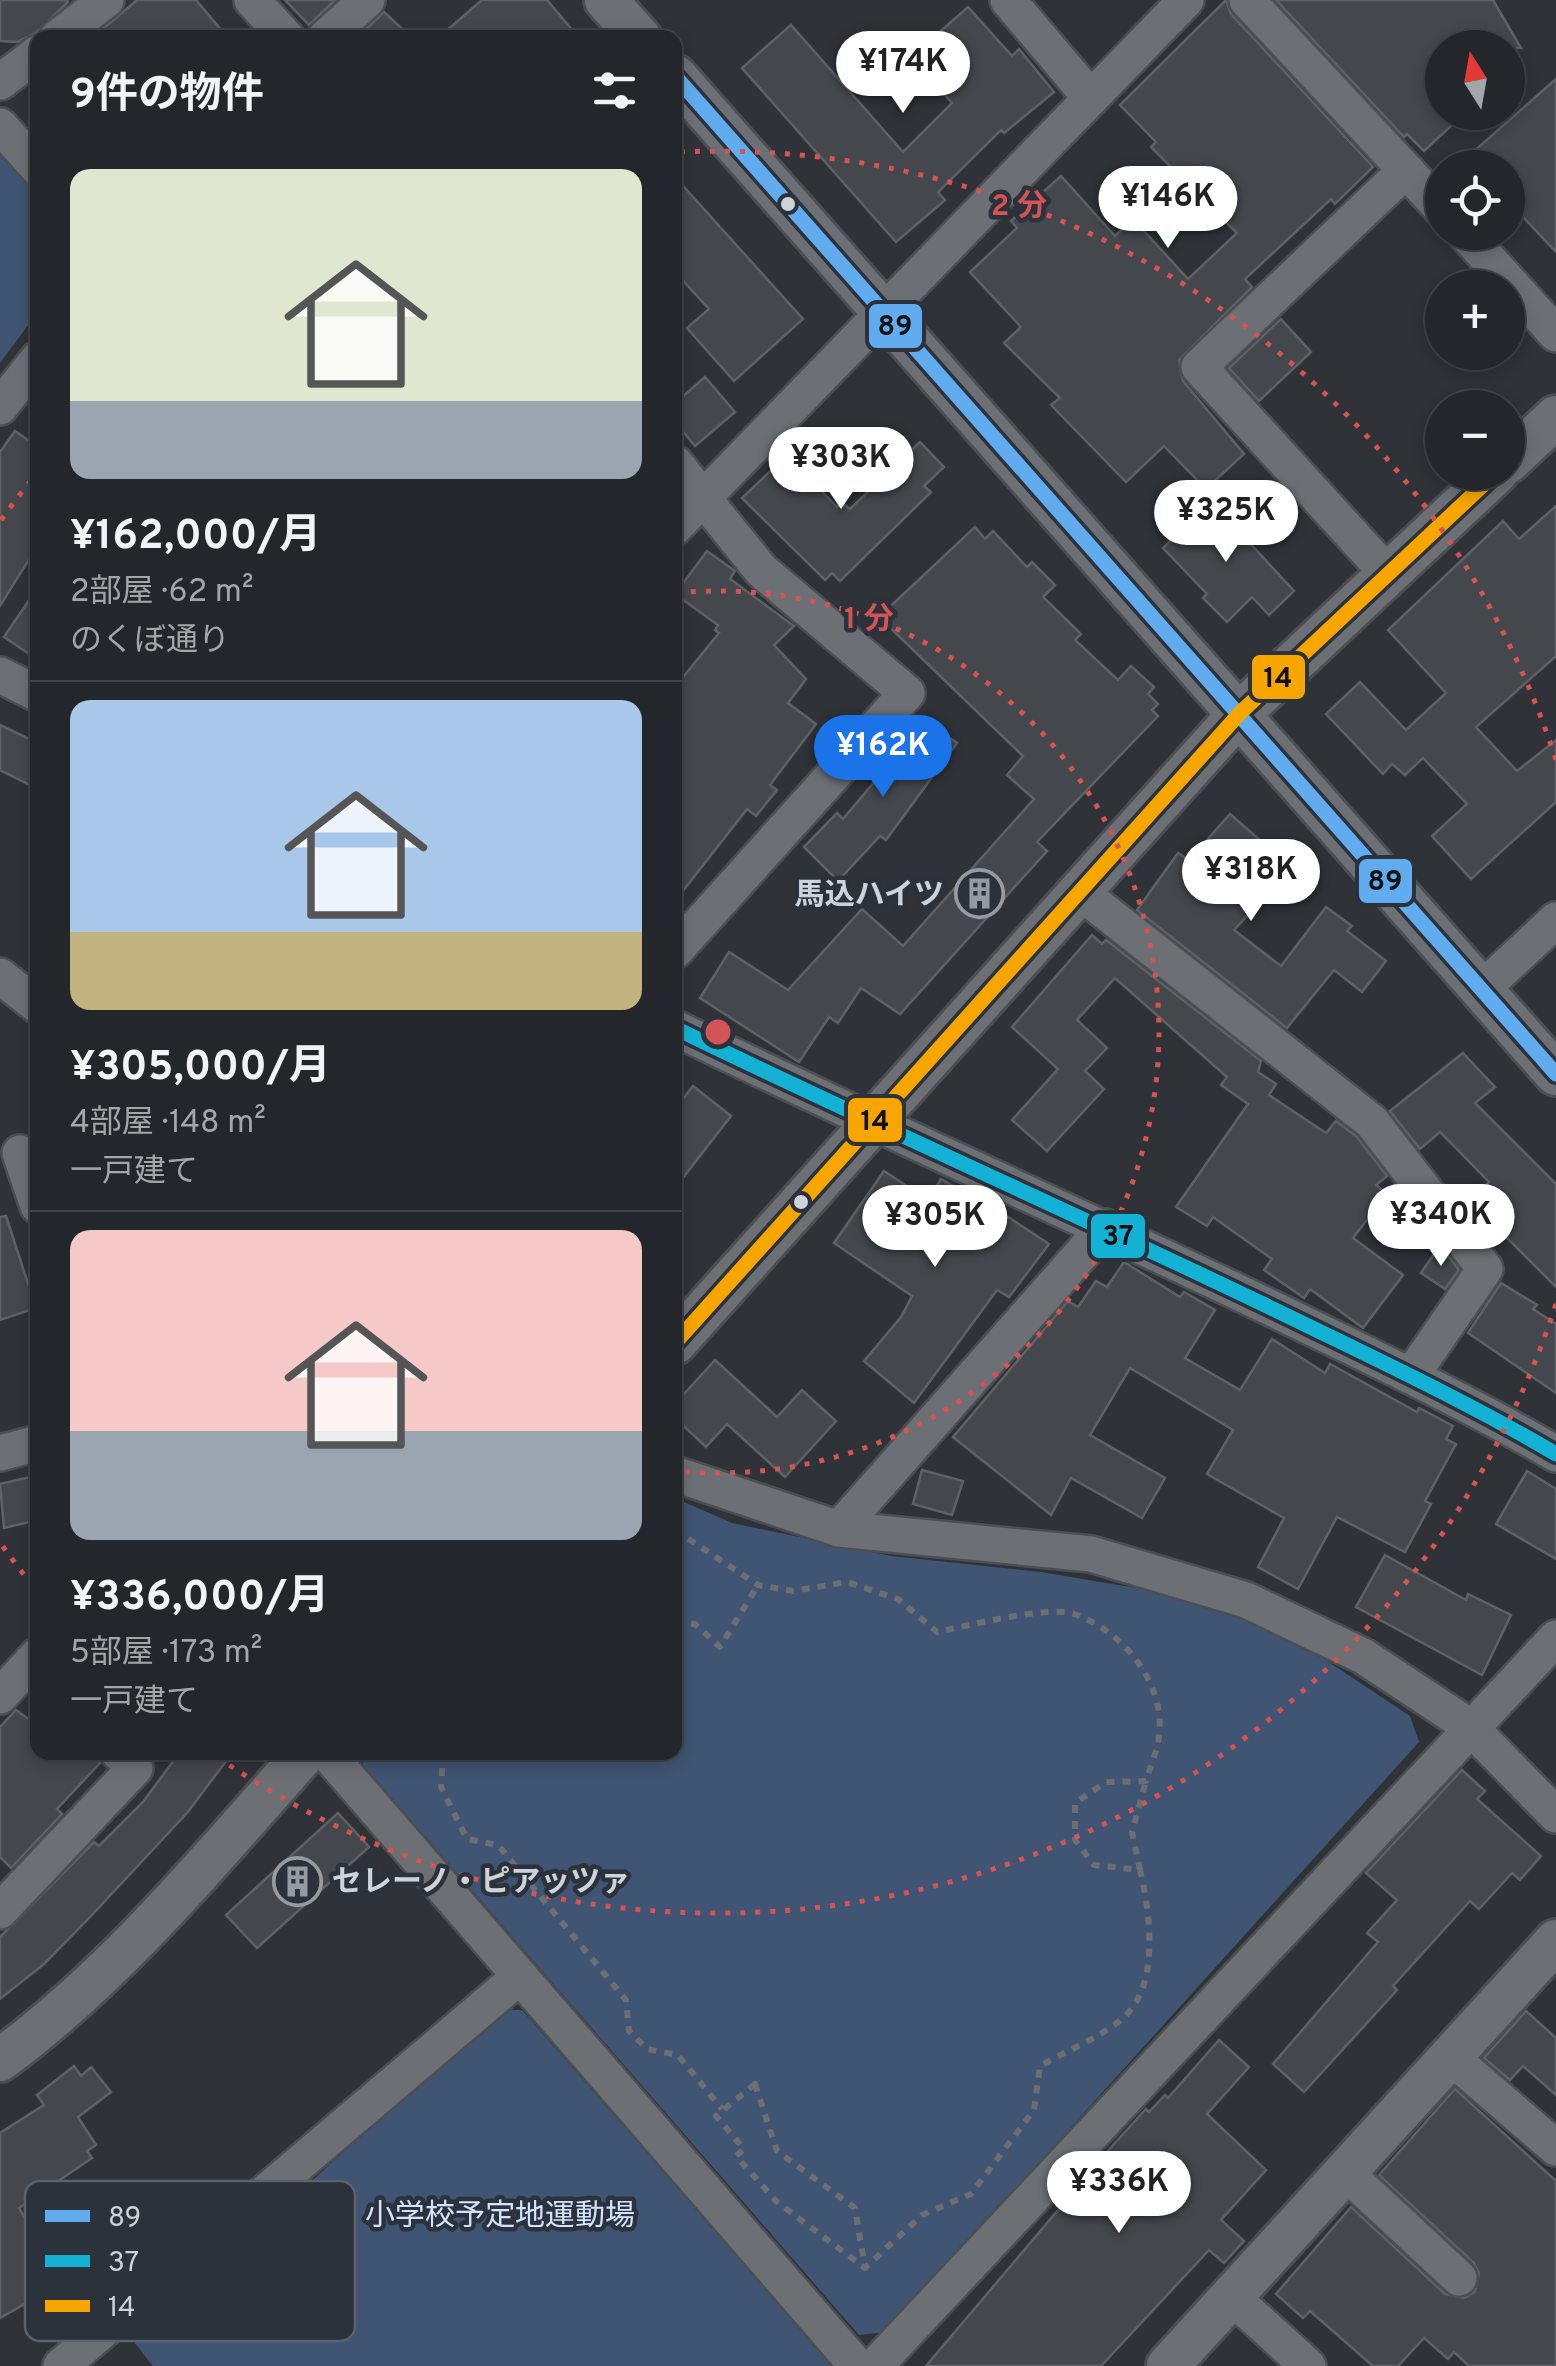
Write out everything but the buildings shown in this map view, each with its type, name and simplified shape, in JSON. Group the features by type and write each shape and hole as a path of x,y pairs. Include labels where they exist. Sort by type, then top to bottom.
{"street":[{"path":"68,30 106,0"},
{"path":"252,0 280,30"},
{"path":"334,30 367,0"},
{"path":"606,0 633,30"},
{"path":"1008,0 1090,97"},
{"path":"682,520 1186,0"},
{"path":"1247,0 1425,191"},
{"path":"0,82 30,59"},
{"path":"682,84 886,310 1556,1074"},
{"path":"0,126 30,159"},
{"path":"1388,574 1200,368 1406,170"},
{"path":"1480,250 1556,334"},
{"path":"0,407 30,369"},
{"path":"1525,446 1556,417"},
{"path":"682,472 761,570 907,693 682,943"},
{"path":"682,1335 1240,713 1477,490"},
{"path":"0,675 30,690"},
{"path":"1080,892 1372,1122 1484,1269 1410,1376"},
{"path":"1482,989 1556,920"},
{"path":"0,976 30,1000"},
{"path":"682,1031 871,1124 1105,1226 1410,1376 1556,1454"},
{"path":"19,1153 30,1184"},
{"path":"839,1528 1105,1226"},
{"path":"0,1453 30,1444"},
{"path":"682,1476 839,1528 1090,1554 1246,1600 1363,1656 1468,1726 1556,1814"},
{"path":"874,2366 1468,1726 1556,1638"},
{"path":"0,1696 30,1671"},
{"path":"0,1911 135,1768 126,1760"},
{"path":"0,2060 92,1984 152,1924 299,1760"},
{"path":"333,1760 858,2366"},
{"path":"1168,2366 1556,1941"},
{"path":"279,2181 520,1977"},
{"path":"1453,2058 1556,2148"},
{"path":"1346,2173 1460,2278"},
{"path":"1232,2297 1308,2366"},
{"path":"61,2366 90,2341"}],"path":[{"path":"682,1535 758,1586 793,1591 847,1582 898,1598 937,1632 1005,1618 1072,1612 1119,1640 1152,1680 1160,1735 1132,1832 1150,1914 1148,1972 1124,2017 1040,2066 1034,2110 971,2194 922,2214 865,2268"},
{"path":"682,1624 696,1624 720,1647 758,1586"},
{"path":"443,1760 441,1787 466,1840 498,1845 626,2000 629,2031 647,2049 678,2056 722,2109"},
{"path":"1140,1870 1094,1865 1075,1840 1075,1803 1106,1782 1146,1782"},
{"path":"755,2084 777,2151 855,2208 865,2268 766,2191 736,2156 744,2149 716,2116 755,2084"}],"green space":[{"path":"0,149 30,181 30,322 0,363"},
{"path":"682,1501 732,1523 891,1556 1041,1572 1190,1597 1279,1629 1410,1716 1419,1742 886,2332 859,2335 363,1765 363,1760 682,1760"},
{"name":"小学校予定地運動場","path":"500,2010 522,2010 833,2366 153,2366 135,2341 355,2341 355,2181 311,2181"}],"transit line":[{"name":"89","path":"682,84 1556,1074"},
{"name":"14","path":"682,1335 1240,713 1478,490"},
{"name":"37","path":"682,1031 1300,1322 1556,1454"}],"place":[{"name":"馬込ハイツ","path":"979,894"},
{"name":"セレーノ・ピアッツァ","path":"297,1881"}]}
